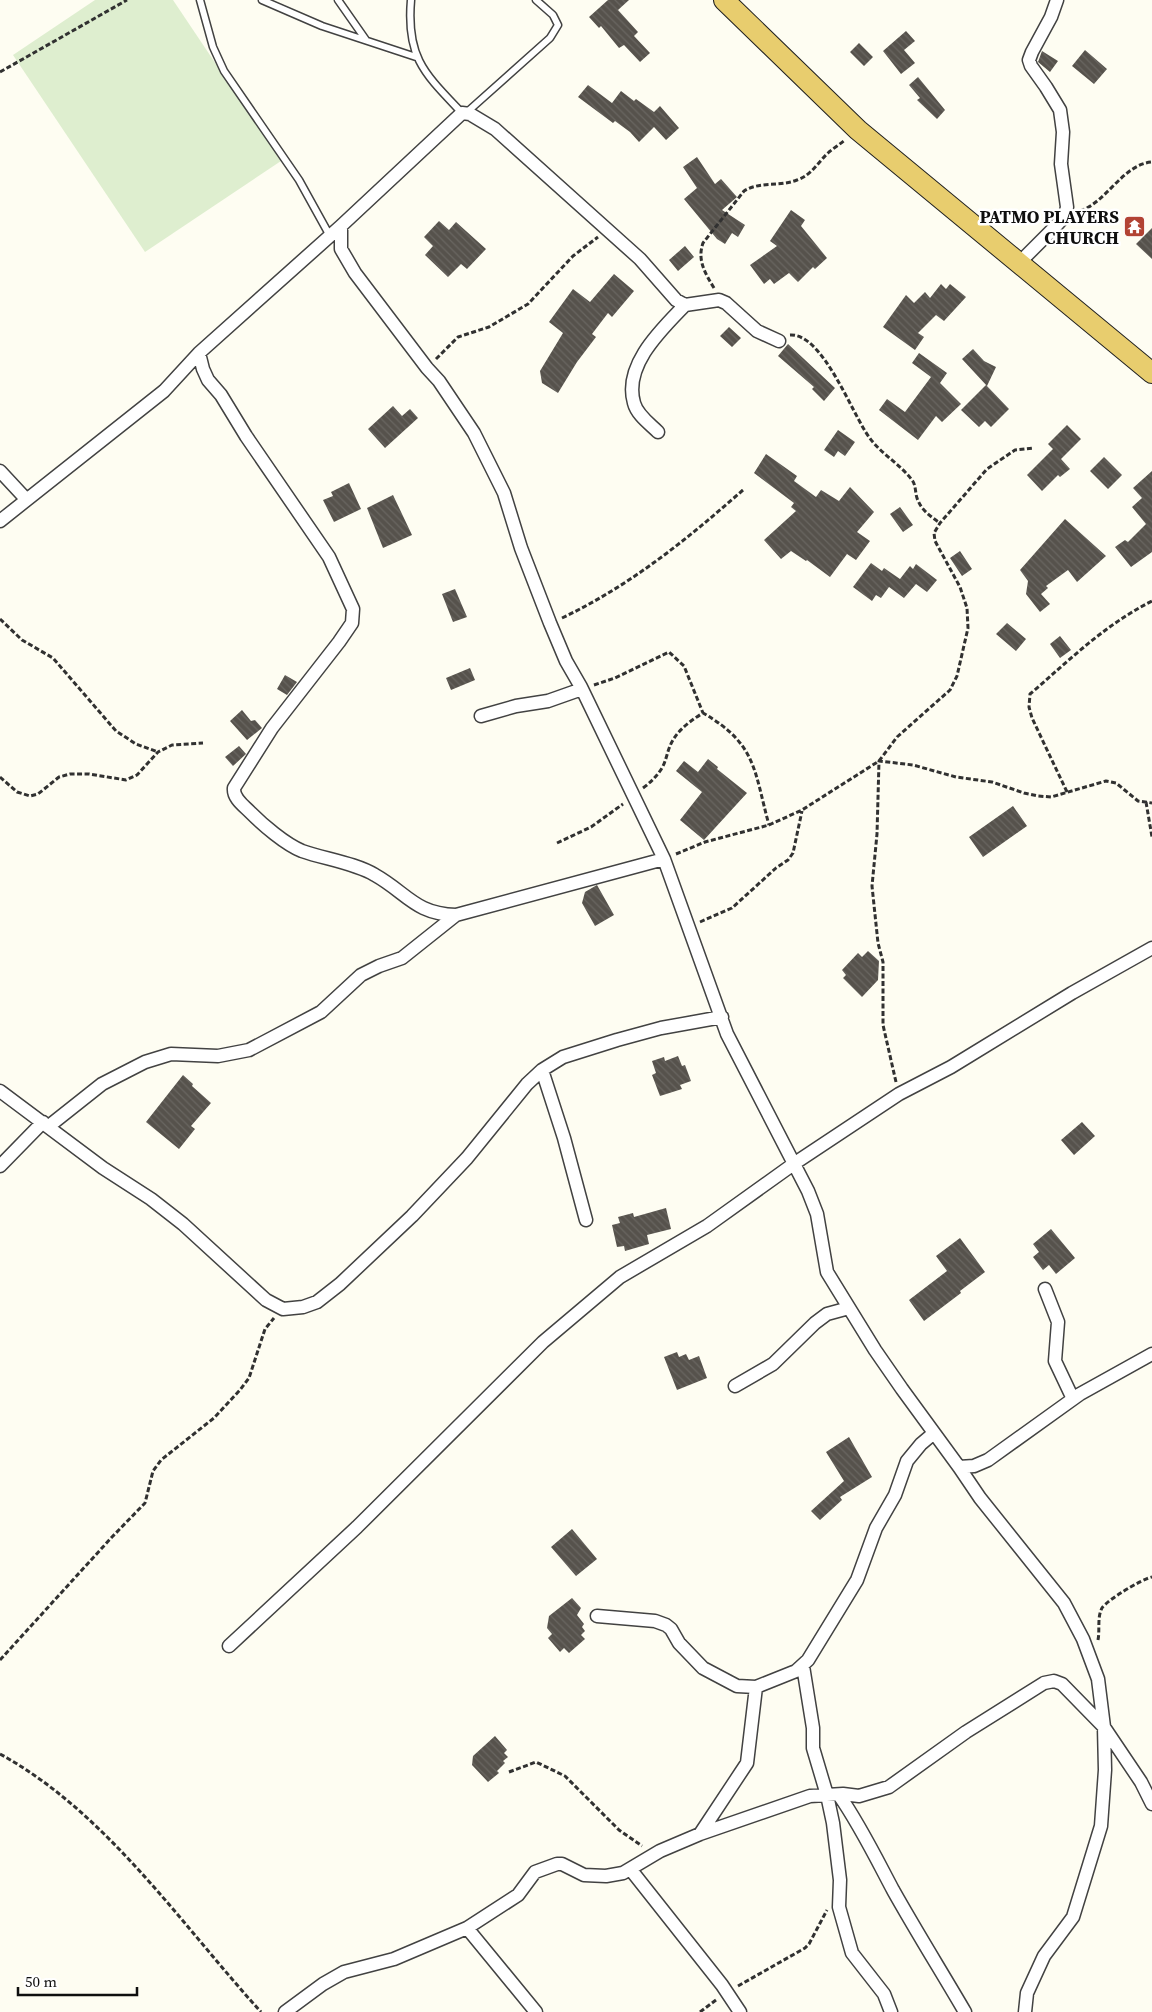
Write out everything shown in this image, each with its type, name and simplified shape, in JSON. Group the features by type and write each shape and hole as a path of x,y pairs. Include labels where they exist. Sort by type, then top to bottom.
{"highway":[{"path":"724,0 858,130 1152,373"}],"street":[{"path":"1019,263 1064,216 1067,207 1061,164 1062,121 1056,101 1031,66 1029,60 1051,17 1057,0"},
{"path":"0,521 164,391 199,353 464,113 495,129 640,259 676,300 685,305 719,300 726,303 757,331 779,341"},
{"path":"341,226 341,249 346,259 427,368 439,381 474,433 504,493 521,548 566,661 664,859 728,1034 795,1163 817,1214 827,1272 875,1350 980,1498 1064,1603 1090,1656 1098,1679 1104,1727 1105,1770 1101,1826 1072,1917 1044,1956 1027,1993 1025,2012"},
{"path":"658,432 640,414 634,404 632,390 642,356 652,340 685,305"},
{"path":"199,353 208,380 221,395 246,436 329,557 353,609 352,623 340,642 272,728 234,788 237,800 262,824 300,850 374,874 419,907 439,914 456,915 664,859"},
{"path":"0,471 26,499"},
{"path":"481,716 516,706 548,701 581,688"},
{"path":"0,1166 46,1124 102,1084 145,1062 171,1054 218,1056 249,1050 321,1012 361,976 379,966 402,958 456,915"},
{"path":"229,1646 357,1527 543,1342 620,1277 707,1226 795,1163 899,1094 951,1067 1072,993 1152,948"},
{"path":"0,1090 183,1224 266,1300 283,1309 303,1308 317,1302 340,1284 412,1216 467,1158 527,1084 542,1070 563,1057 618,1040 661,1028 722,1017"},
{"path":"542,1070 564,1138 586,1220"},
{"path":"1045,1289 1058,1322 1055,1361 1073,1399"},
{"path":"735,1386 773,1364 827,1314 849,1308"},
{"path":"959,1466 974,1466 988,1460 1013,1444 1073,1399 1120,1370 1152,1354"},
{"path":"598,1616 655,1621 666,1625 671,1629 679,1643 703,1668 737,1686 756,1687 796,1671 808,1660 857,1580 876,1528 895,1495 907,1461 916,1449 934,1433"},
{"path":"803,1666 813,1748 833,1795 855,1818 901,1904 965,2012"},
{"path":"285,2012 344,1972 394,1959 467,1928 518,1895 535,1872 562,1864 584,1875 606,1876 623,1873 631,1870 655,1854 700,1834 810,1796 859,1796 889,1787 966,1732 1044,1683 1054,1681 1062,1684 1104,1727 1150,1796"},
{"path":"700,1834 747,1763 756,1687"},
{"path":"833,1795 839,1907 850,1950 884,1994 891,2012"},
{"path":"631,1870 740,2012"},
{"path":"467,1928 536,2012"}],"lane":[{"path":"200,0 213,47 224,72 293,172 330,236"},
{"path":"262,0 322,26 416,57"},
{"path":"338,0 366,40"},
{"path":"412,0 410,33 416,57 430,80 464,113 550,38 558,25 554,15 536,0"}],"path":[{"path":"0,72 127,0"},
{"path":"719,300 700,260 700,251 702,243 724,214 744,191 753,186 783,184 798,180 808,174 828,153 858,130"},
{"path":"1064,216 1089,208 1131,170 1152,162"},
{"path":"427,368 458,337 489,327 528,304 573,256 606,230"},
{"path":"779,341 793,335 814,346 832,369 869,438 914,483 922,508 940,523"},
{"path":"664,859 705,842 769,825 802,810 879,761 897,737 950,690 957,676 968,628 967,608 960,587 935,541 934,533 940,523 988,469 1015,450 1034,448"},
{"path":"550,623 593,603 671,552 742,490"},
{"path":"1067,792 1032,718 1029,707 1030,694 1088,643 1131,612 1152,601"},
{"path":"0,619 22,640 53,658 116,731 136,744 158,752"},
{"path":"581,688 599,684 669,652 684,666 703,713 733,733 746,749 760,784 769,825"},
{"path":"557,843 591,827 634,796 657,776 664,766 671,744 680,730 691,720 703,713"},
{"path":"0,777 17,792 30,796 38,794 59,777 70,774 89,774 121,780 131,779 158,752 172,745 203,743"},
{"path":"879,761 913,766 956,777 992,782 1038,796 1051,797 1106,781 1116,783 1138,801 1152,802"},
{"path":"879,761 877,834 872,886 878,942 883,962 883,1024 888,1054 899,1094"},
{"path":"1146,802 1152,837"},
{"path":"689,926 732,908 776,868 788,860 793,854 802,810"},
{"path":"0,1660 145,1503 153,1471 161,1460 214,1418 240,1390 249,1378 265,1329 283,1309"},
{"path":"1090,1656 1099,1638 1100,1614 1104,1606 1138,1581 1152,1577"},
{"path":"0,1754 15,1762 55,1791 96,1826 150,1881 223,1970 261,2012"},
{"path":"509,1772 536,1762 565,1776 619,1830 655,1854"},
{"path":"700,2012 726,1992 805,1948 809,1944 839,1888"}],"green space":[{"path":"95,0 173,0 281,161 145,252 13,55"}],"building":[{"path":"608,0 629,0 618,10 638,32 634,36 650,53 640,62 624,45 619,48 601,26 599,28 589,17"},
{"path":"906,31 915,41 904,50 915,63 901,74 883,51"},
{"path":"859,43 873,57 864,66 850,52"},
{"path":"1085,50 1107,69 1094,84 1072,66"},
{"path":"1042,51 1058,61 1050,72 1038,62"},
{"path":"918,77 945,110 937,119 917,100 920,98 909,85"},
{"path":"588,85 612,103 621,91 654,112 660,106 679,128 666,140 654,127 639,142 630,132 615,121 613,123 578,97"},
{"path":"697,157 715,184 721,179 737,197 722,210 745,225 738,237 732,233 725,244 717,239 684,199 697,188 683,167"},
{"path":"791,210 805,220 801,226 827,258 815,269 813,267 798,282 789,273 774,284 770,279 764,284 750,265 777,246 770,241"},
{"path":"439,221 449,230 456,222 486,249 467,269 461,264 448,277 425,255 433,246 424,237"},
{"path":"1152,228 1152,259 1136,244"},
{"path":"685,246 694,257 678,271 669,260"},
{"path":"614,274 634,291 612,317 608,313 592,334 596,337 577,362 558,393 542,383 540,371 563,333 549,322 573,289 590,302"},
{"path":"941,284 946,289 950,284 966,297 944,321 936,315 918,333 924,337 915,350 883,327 906,295 914,303 925,292 930,298"},
{"path":"729,327 741,338 732,347 720,336"},
{"path":"788,344 835,388 824,401 812,389 814,387 778,356"},
{"path":"973,349 984,361 996,367 987,386 962,359"},
{"path":"919,353 947,373 940,383 961,404 942,422 936,416 918,440 879,410 887,399 905,412 931,377 912,363"},
{"path":"986,385 1009,409 991,427 985,421 979,427 961,410"},
{"path":"393,406 402,416 410,409 418,418 385,448 368,429"},
{"path":"1067,425 1081,439 1061,459 1070,469 1060,477 1058,475 1042,491 1027,475 1053,449 1048,444"},
{"path":"838,430 855,442 845,456 838,451 834,457 824,450"},
{"path":"766,454 797,476 794,481 816,497 821,490 839,501 850,487 874,512 857,532 870,541 856,560 847,554 830,577 791,551 781,559 764,540 796,511 791,507 794,503 754,473"},
{"path":"1104,457 1122,475 1108,489 1090,471"},
{"path":"1152,471 1152,552 1131,567 1115,547 1125,540 1128,542 1146,524 1132,507 1142,498 1133,488"},
{"path":"349,483 361,509 334,522 323,500 333,496 331,492"},
{"path":"393,495 412,535 383,548 367,508"},
{"path":"900,507 913,525 903,532 890,514"},
{"path":"1065,519 1106,556 1077,582 1068,570 1046,586 1048,588 1041,594 1050,604 1040,612 1026,594 1028,581 1020,570"},
{"path":"960,551 972,569 962,576 950,558"},
{"path":"871,563 882,571 884,568 900,579 910,566 913,569 916,564 937,580 927,592 916,584 904,598 889,587 881,598 876,595 872,601 853,587"},
{"path":"455,589 467,617 453,622 442,594"},
{"path":"1007,623 1026,639 1016,651 996,634"},
{"path":"1060,636 1071,650 1060,658 1050,644"},
{"path":"470,668 475,680 451,690 446,678"},
{"path":"285,675 297,682 287,695 277,689"},
{"path":"242,710 251,721 255,720 262,728 247,740 230,721"},
{"path":"239,746 246,754 233,766 225,757"},
{"path":"708,759 718,767 717,769 747,793 704,840 680,820 702,792 676,771 684,761 698,772"},
{"path":"1013,806 1027,826 983,857 969,837"},
{"path":"597,885 614,915 595,926 582,903 585,892"},
{"path":"868,951 879,961 878,980 862,997 843,978 846,975 842,970 858,953 862,957"},
{"path":"678,1056 682,1066 685,1065 691,1081 680,1085 682,1089 660,1096 652,1075 656,1073 652,1061 664,1057 665,1061"},
{"path":"183,1075 211,1103 191,1126 195,1129 179,1149 146,1122"},
{"path":"1082,1122 1095,1136 1074,1155 1061,1140"},
{"path":"666,1208 671,1229 647,1235 649,1244 625,1251 624,1246 617,1247 612,1225 620,1223 618,1217 633,1213 634,1217"},
{"path":"1051,1229 1075,1258 1056,1274 1049,1265 1043,1270 1033,1257 1039,1252 1033,1244"},
{"path":"960,1238 985,1272 924,1321 909,1300 947,1271 936,1256"},
{"path":"677,1352 679,1357 686,1354 689,1360 699,1356 707,1378 677,1390 664,1357"},
{"path":"849,1437 872,1477 840,1497 842,1500 820,1520 811,1511 844,1481 826,1452"},
{"path":"572,1529 597,1559 576,1576 551,1547"},
{"path":"572,1598 581,1608 577,1615 584,1624 582,1627 585,1631 581,1635 585,1639 569,1653 564,1648 560,1652 548,1638 552,1634 547,1628 549,1616"},
{"path":"495,1736 507,1750 504,1753 508,1757 497,1771 499,1773 488,1782 472,1765 473,1756"}],"place":[{"name":"PATMO PLAYERS CHURCH","path":"1135,227"}]}
